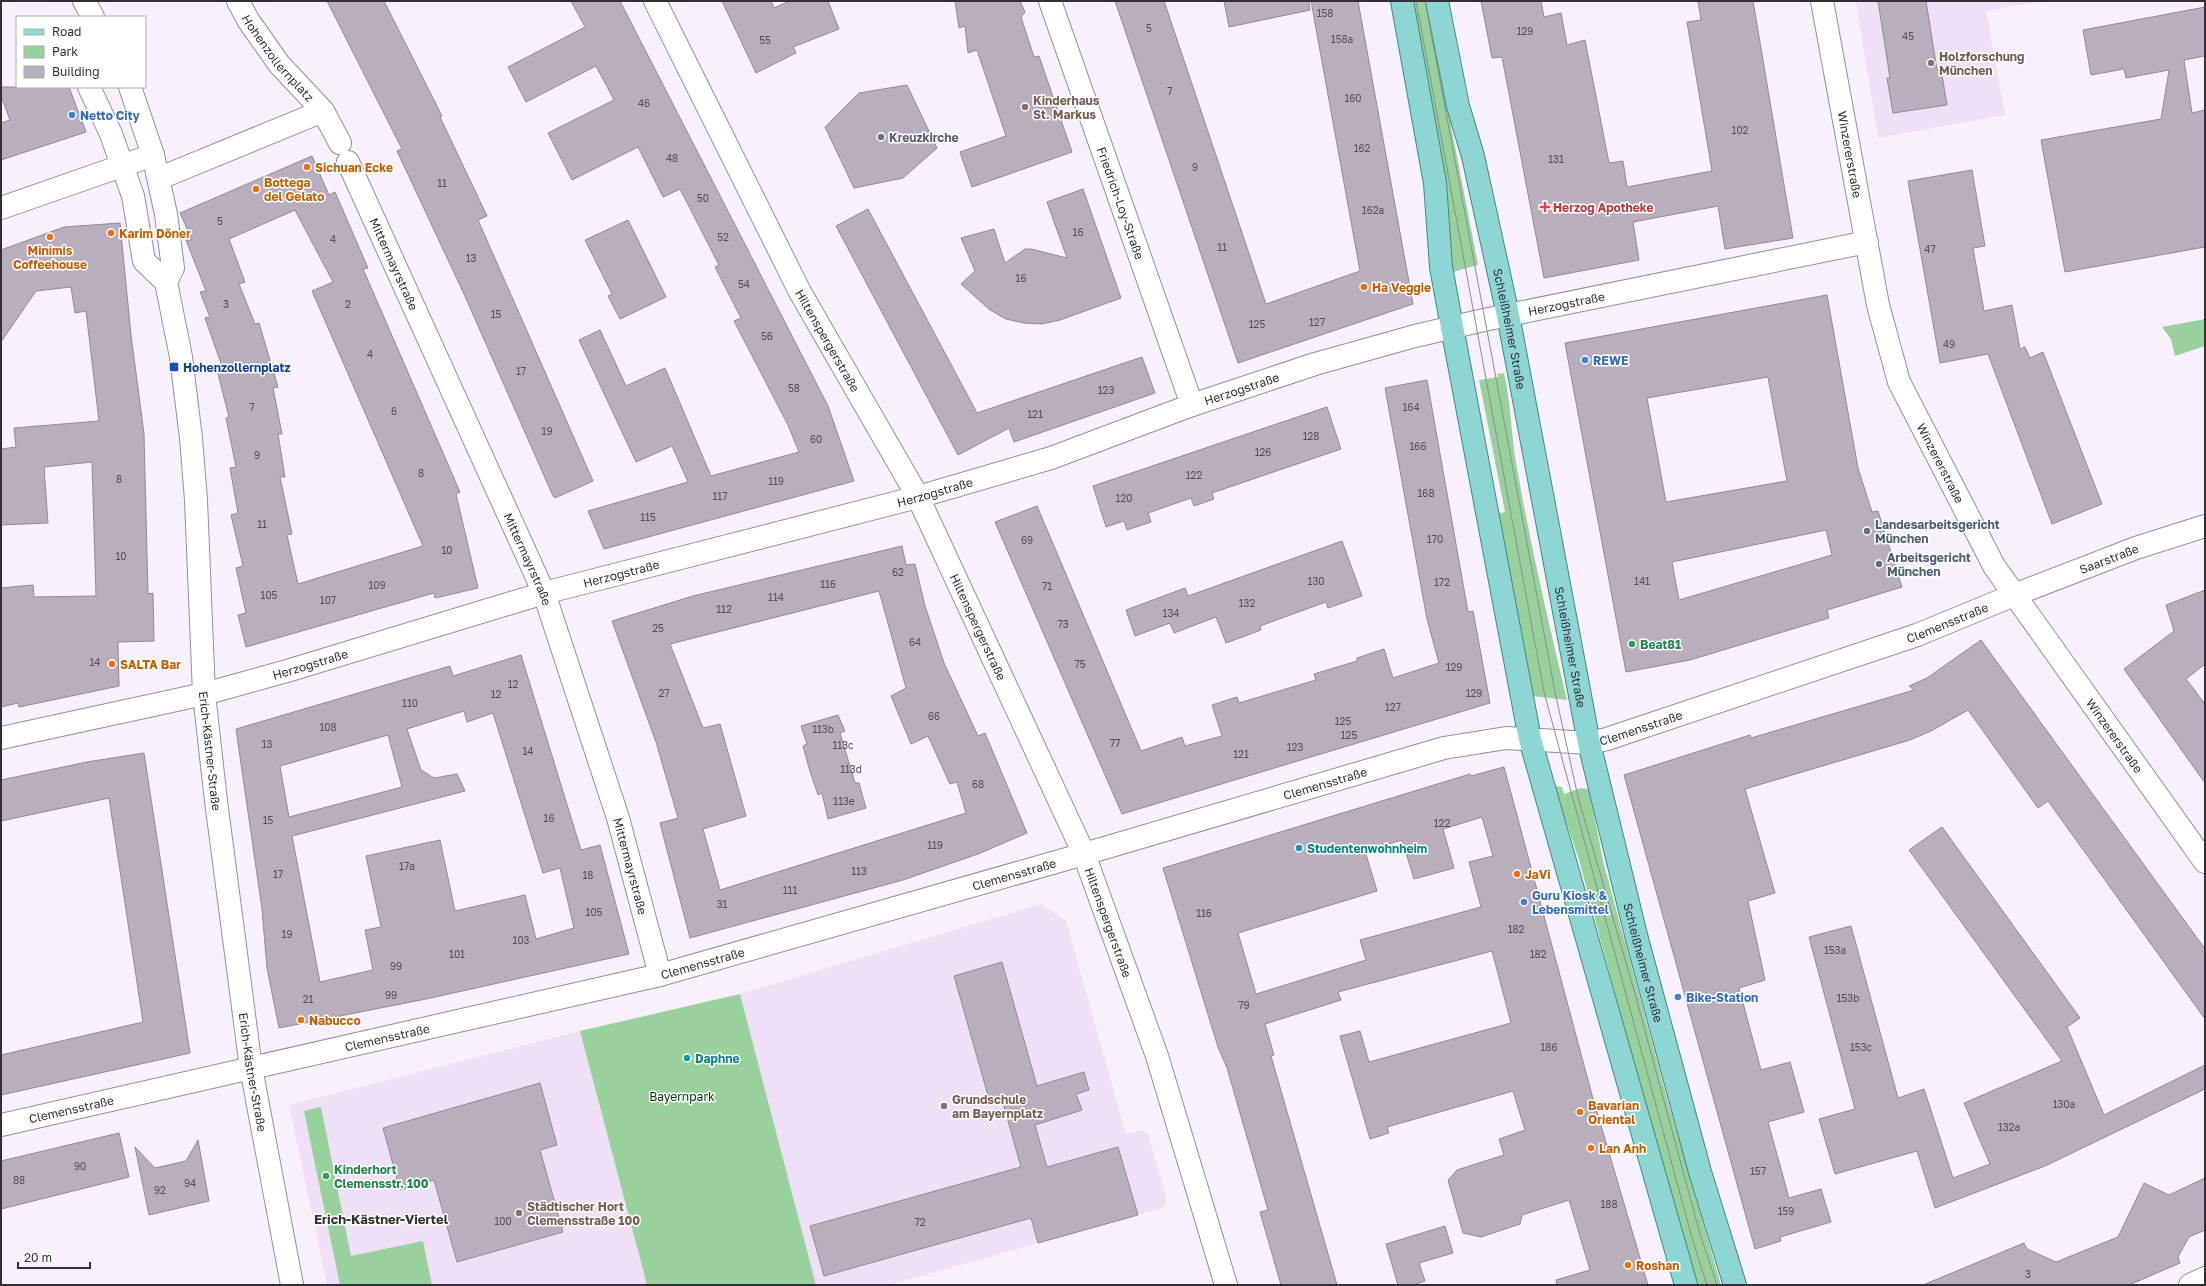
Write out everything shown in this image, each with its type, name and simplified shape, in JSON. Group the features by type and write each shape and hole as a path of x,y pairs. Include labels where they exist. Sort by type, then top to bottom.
{"main road":[{"path":"1402,1 1435,184 1442,267 1452,327 1530,739 1686,1285"},
{"name":"Schleißheimer Straße","path":"1437,1 1458,106 1473,156 1508,315 1589,743 1637,939 1700,1172 1735,1285"}],"street":[{"path":"84,1 92,16"},
{"name":"Hohenzollernplatz","path":"238,1 248,20 279,64 322,111 344,153"},
{"name":"Hiltenspergerstraße","path":"655,1 800,292 918,497 1084,854 1157,1056 1226,1285"},
{"name":"Friedrich-Loy-Straße","path":"1050,1 1192,405"},
{"name":"Winzererstraße","path":"1822,1 1878,305 1899,382 1994,566 2205,862"},
{"path":"88,88 111,134 123,165 133,196 144,260 166,282 173,268 165,232 160,178 130,88"},
{"name":"Hohenzollernplatz","path":"160,178 322,111"},
{"name":"Mittermayrstraße","path":"344,153 544,593 618,818 660,975"},
{"path":"1,208 153,155"},
{"name":"Herzogstraße","path":"1,738 204,694 294,669 544,593 918,497 1051,458 1192,405 1348,354 1452,327 1867,242"},
{"name":"Erich-Kästner-Straße","path":"166,282 181,357 191,431 196,500 204,694 216,801 251,1068 292,1285"},
{"name":"Saarstraße","path":"2014,595 2136,548 2205,526"},
{"name":"Clemensstraße","path":"1,1125 660,975 1084,854 1418,755 1506,738 1589,743 1607,739 1917,635 2014,595"},
{"path":"2190,1285 2205,1278"}],"shaded area":[{"name":"Holzforschung München","path":"1856,1 2041,1 1986,11 2005,115 1878,138"},
{"name":"Grundschule am Bayernplatz","path":"1041,904 1066,921 1126,1134 1141,1130 1148,1134 1167,1200 1166,1204 1162,1208 889,1285 816,1285 740,994"},
{"path":"580,1031 647,1285 327,1285 289,1105"}],"green space":[{"path":"1408,1 1430,1 1457,125 1451,126 1478,265 1453,272"},
{"path":"2205,319 2205,346 2175,356 2171,339 2162,327"},
{"path":"1504,373 1521,493 1567,700 1532,696 1496,514 1505,512 1479,380 1498,377 1497,374"},
{"path":"1554,786 1562,787 1564,794 1581,788 1589,789 1603,861 1668,1102 1721,1285 1697,1285 1658,1152 1579,860"},
{"name":"Bayernpark","path":"740,994 816,1285 647,1285 580,1031"},
{"name":"Kinderhort Clemensstr. 100","path":"321,1107 351,1256 423,1241 432,1285 340,1285 304,1111"}],"building":[{"path":"327,1 384,1 442,116 440,117 487,216 478,220 593,481 555,498 553,496 464,294 397,151 402,149"},
{"path":"571,1 620,1 828,406 854,481 604,549 588,511 688,482 672,446 636,462 579,340 600,330 626,386 665,368 711,476 799,452 788,425 734,321 741,318 715,267 719,265 680,189 663,197 638,147 572,180 548,133 614,100 596,66 526,102 508,67 585,27"},
{"path":"722,1 771,1 774,8 790,1 828,1 839,29 793,47 796,53 756,73"},
{"path":"955,1 1020,1 1025,12 1021,17 1034,57 1039,56 1072,152 972,187 960,152 1006,136 977,50 968,53 965,26 959,28"},
{"path":"1115,1 1164,1 1266,304 1360,271 1311,1 1358,1 1413,304 1238,363"},
{"path":"1224,1 1309,1 1310,10 1229,27"},
{"path":"1481,1 1541,1 1544,17 1561,13 1567,45 1585,40 1609,163 1623,161 1627,187 1712,171 1687,22 1701,20 1698,1 1753,1 1793,238 1725,249 1718,206 1633,222 1639,260 1544,278 1502,57 1492,58"},
{"path":"1878,1 1926,1 1937,70 1941,69 1947,105 1893,113 1887,78 1890,78"},
{"path":"2205,7 2205,56 2184,60 2192,113 2205,110 2205,247 2065,272 2041,140 2161,119 2169,70 2126,78 2124,69 2091,75 2083,30"},
{"name":"Kreuzkirche","path":"907,85 937,148 903,178 854,188 825,127 859,93"},
{"path":"1,87 69,88 86,132 1,160 1,123 10,120 1,96"},
{"path":"312,156 329,195 335,192 368,268 363,269 460,492 456,494 478,588 435,598 434,593 246,647 238,615 246,613 236,568 243,566 231,515 238,513 230,468 236,467 226,418 229,417 218,374 224,372 205,318 210,317 200,292 206,291 186,240 192,240 180,213","holes":["295,210 333,282 312,291 423,546 298,584 287,535 292,534 280,477 285,477 278,434 282,434 273,388 278,387 259,323 255,324 239,284 245,282 229,239"]},
{"path":"1972,170 1985,246 1973,248 1984,311 2012,305 2020,349 2025,347 2030,358 2043,352 2102,504 2052,524 1988,354 1940,363 1908,181"},
{"path":"1083,189 1121,298 1060,320 1042,324 1024,323 1006,319 990,310 961,284 975,271 961,238 994,229 1005,263 1025,249 1031,249 1067,258 1047,202"},
{"path":"868,209 977,413 1142,357 1155,393 1014,442 1009,428 958,455 836,226"},
{"path":"628,220 666,297 620,319 608,296 612,294 585,240"},
{"path":"120,223 131,335 144,434 148,594 153,593 154,641 118,642 119,686 19,707 18,703 1,707 1,588 33,585 34,597 96,596 92,462 44,467 48,523 1,525 1,449 16,447 14,428 99,421 86,311 75,313 71,287 36,291 1,342 1,250 64,227"},
{"path":"1827,295 1858,468 1872,512 1878,511 1902,587 1827,610 1829,618 1690,660 1626,672 1565,343","holes":["1768,377 1787,481 1666,502 1647,398","1826,530 1832,555 1679,600 1672,562"]},
{"path":"1427,380 1468,612 1473,611 1490,703 1122,814 995,522 1037,506 1141,751 1182,737 1185,746 1222,736 1212,705 1237,697 1239,703 1316,680 1314,674 1357,661 1357,658 1384,649 1393,678 1439,663 1427,619 1385,388"},
{"path":"1327,407 1341,449 1212,493 1214,499 1194,506 1191,498 1148,513 1151,522 1127,530 1124,521 1106,527 1093,486"},
{"path":"1342,541 1362,596 1328,608 1326,602 1260,626 1261,630 1226,643 1216,617 1174,633 1170,623 1135,636 1126,610 1185,588 1188,596"},
{"path":"902,546 906,565 915,564 925,606 944,663 978,736 985,733 1027,833 978,854 903,880 690,938 660,823 678,818 656,742 612,621 693,596","holes":["879,591 906,688 891,696 911,744 928,736 950,784 957,782 966,813 720,890 703,829 746,816 720,724 703,728 670,644"]},
{"path":"2205,590 2205,664 2186,679 2205,704 2205,783 2124,669 2174,631 2166,605"},
{"path":"1981,640 2205,949 2205,1019 2048,801 2038,808 1968,710 1931,731 1910,740 1745,789 1775,893 1748,901 1765,980 1739,988 1761,1070 1790,1062 1804,1112 1768,1122 1789,1198 1821,1189 1831,1222 1780,1237 1781,1241 1755,1249 1624,775 1750,735 1751,738 1914,690 1909,686 1927,678"},
{"path":"521,655 581,850 600,845 629,954 426,999 279,1028 267,968 262,909 236,729 450,666 453,676","holes":["464,711 467,722 493,713 543,873 560,868 574,928 536,939 525,895 455,911 440,840 366,856 381,927 365,930 373,970 320,982 292,836 465,791 457,774 434,778 421,770 407,729","388,735 402,787 289,817 280,766"]},
{"path":"838,715 845,731 840,733 855,783 859,783 866,808 828,819 822,793 818,795 809,768 803,746 807,744 801,726"},
{"path":"144,753 190,1053 1,1095 1,1055 143,1022 109,798 1,821 1,780 87,762"},
{"path":"1504,767 1592,1095 1648,1285 1557,1285 1556,1280 1590,1270 1569,1200 1522,1215 1520,1224 1481,1237 1463,1233 1448,1180 1457,1170 1504,1155 1499,1139 1525,1130 1513,1091 1387,1127 1389,1133 1370,1139 1340,1036 1360,1031 1369,1062 1511,1023 1492,951 1338,992 1341,1000 1265,1024 1274,1055 1271,1056 1337,1285 1281,1285 1260,1212 1268,1210 1227,1068 1218,1047 1163,868 1470,774 1471,776","holes":["1482,817 1493,856 1469,862 1481,907 1360,940 1366,960 1256,994 1238,933 1377,891 1365,851 1402,840 1414,879 1454,868 1443,829"]},
{"path":"1942,827 2080,1018 2067,1027 2104,1115 2205,1065 2205,1089 2045,1166 1935,1208 1917,1151 1835,1174 1819,1119 1855,1109 1809,937 1851,926 1898,1098 1924,1089 1953,1178 1990,1164 1964,1103 2062,1061 1909,850"},
{"path":"1002,962 1037,1086 1084,1072 1089,1090 1076,1094 1082,1110 1035,1125 1047,1167 1118,1147 1138,1215 1038,1243 1031,1218 824,1276 810,1226 1021,1167 1001,1096 989,1099 954,976"},
{"path":"540,1083 557,1145 540,1150 563,1232 457,1262 434,1180 400,1190 383,1128"},
{"path":"119,1133 129,1177 1,1209 1,1161"},
{"path":"198,1140 209,1201 149,1215 135,1147 155,1168 186,1161"},
{"path":"2205,1178 2205,1230 2189,1237 2178,1257 2180,1263 2129,1285 1923,1285 2024,1243 2027,1249 2056,1262 2118,1237 2144,1183 2169,1195"},
{"path":"1445,1226 1453,1253 1419,1263 1425,1281 1413,1285 1398,1285 1386,1244"}],"tram line":[{"path":"1416,1 1544,692 1692,1238 1707,1285"},
{"path":"1425,1 1555,692 1578,797 1635,994 1700,1234 1717,1285"}],"place":[{"name":"Holzforschung München","path":"1931,63"},
{"name":"Kinderhaus St. Markus","path":"1025,107"},
{"name":"Netto City","path":"72,115"},
{"name":"Kreuzkirche","path":"881,137"},
{"name":"Sichuan Ecke","path":"307,167"},
{"name":"Bottega del Gelato","path":"256,189"},
{"name":"Herzog Apotheke","path":"1545,207"},
{"name":"Karim Döner","path":"111,233"},
{"name":"Minimis Coffeehouse","path":"50,237"},
{"name":"Ha Veggie","path":"1364,287"},
{"name":"REWE","path":"1585,360"},
{"name":"Hohenzollernplatz","path":"174,367"},
{"name":"Landesarbeitsgericht München","path":"1867,531"},
{"name":"Arbeitsgericht München","path":"1879,564"},
{"name":"Beat81","path":"1632,644"},
{"name":"SALTA Bar","path":"112,664"},
{"name":"Studentenwohnheim","path":"1299,848"},
{"name":"JaVi","path":"1517,874"},
{"name":"Guru Kiosk & Lebensmittel","path":"1524,902"},
{"name":"Bike-Station","path":"1678,997"},
{"name":"Nabucco","path":"301,1020"},
{"name":"Daphne","path":"687,1058"},
{"name":"Grundschule am Bayernplatz","path":"944,1106"},
{"name":"Bavarian Oriental","path":"1580,1112"},
{"name":"Lan Anh","path":"1591,1148"},
{"name":"Kinderhort Clemensstr. 100","path":"326,1176"},
{"name":"Städtischer Hort Clemensstraße 100","path":"519,1213"},
{"name":"Roshan","path":"1628,1265"}],"district":[{"name":"Erich-Kästner-Viertel","path":"381,1219"}]}
